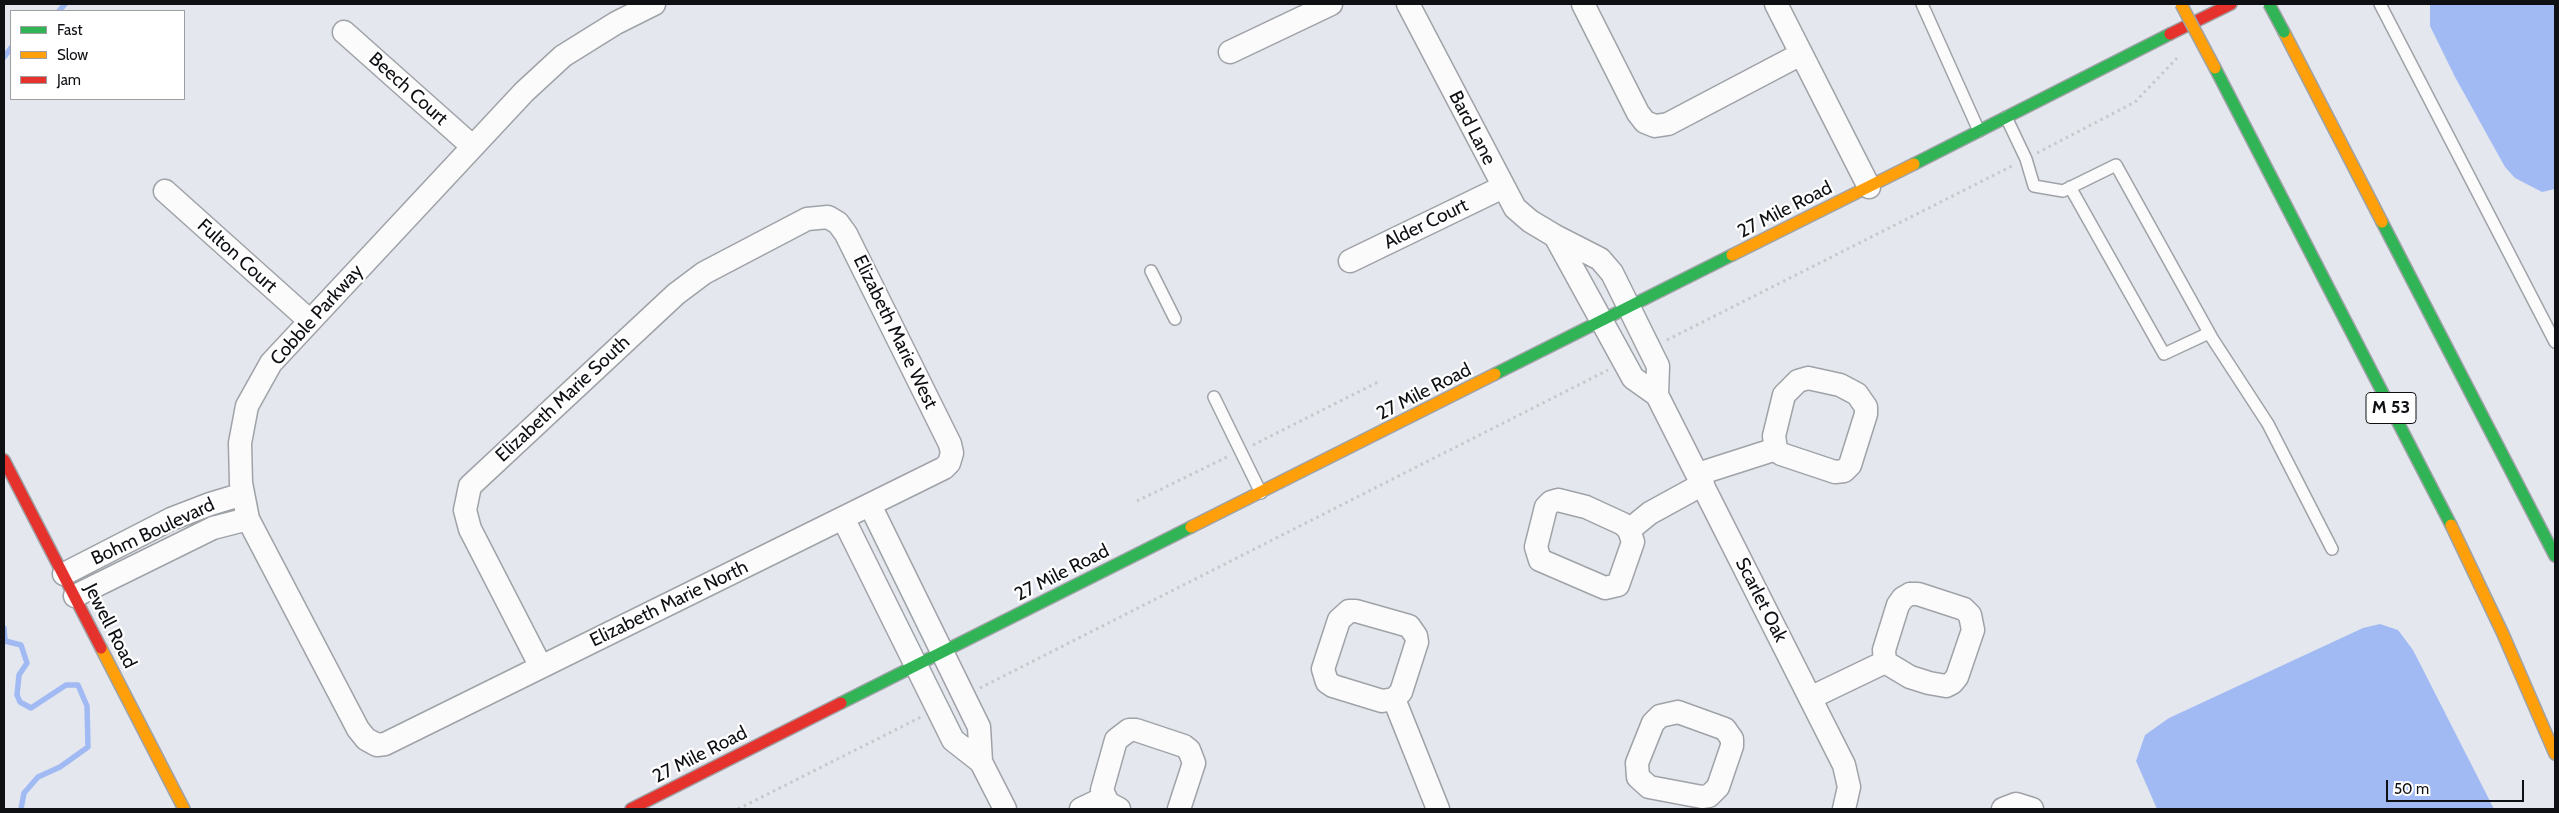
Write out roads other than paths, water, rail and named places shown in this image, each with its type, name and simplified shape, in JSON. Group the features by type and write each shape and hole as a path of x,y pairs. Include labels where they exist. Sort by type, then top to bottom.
{"main road":[{"name":"M 53","path":"2181,4 2463,549 2555,754"},
{"name":"27 Mile Road","path":"631,809 1631,308 2231,4"},
{"path":"2269,4 2555,556"},
{"name":"Jewell Road","path":"4,460 184,809"}],"street":[{"name":"Cobble Parkway","path":"377,745 366,739 358,729 248,519 243,494 240,444 248,406 271,363 524,92 563,56 616,23 654,4"},
{"path":"1230,52 1331,4"},
{"name":"Bard Lane","path":"1408,4 1502,187 1515,208 1530,221 1600,259 1612,273 1631,308"},
{"path":"1583,4 1638,113 1645,122 1656,126 1668,124 1801,54"},
{"path":"1776,4 1868,187"},
{"name":"Beech Court","path":"344,32 472,146"},
{"name":"Alder Court","path":"1350,261 1502,187"},
{"name":"Fulton Court","path":"164,191 310,321"},
{"name":"Elizabeth Marie West","path":"828,217 838,223 846,234 950,444 952,453"},
{"name":"Elizabeth Marie South","path":"541,667 470,529 465,510 470,486 676,294 697,278 807,219 828,217"},
{"name":"Bard Lane","path":"1555,236 1583,284 1602,322"},
{"name":"Scarlet Oak","path":"1631,308 1658,366 1658,395 1848,776 1848,799 1844,809"},
{"name":"Scarlet Oak","path":"1602,322 1633,378 1658,395"},
{"path":"1808,378 1820,379 1840,385 1857,394 1866,406 1866,414 1850,465 1844,470 1835,472 1780,454 1776,449 1774,436 1784,395 1798,381 1808,378"},
{"path":"1629,530 1650,513 1700,479 1776,449"},
{"name":"Elizabeth Marie North","path":"377,745 385,744 944,468 949,463 952,453"},
{"name":"Bohm Boulevard","path":"64,574 172,519 202,506 243,494"},
{"path":"1558,500 1586,507 1623,524 1629,530 1633,542 1622,580 1612,588 1605,588 1546,564 1540,560 1537,554 1536,547 1546,507 1551,502 1558,500"},
{"path":"870,505 979,727 981,762 1005,809"},
{"path":"843,518 953,740 981,762"},
{"name":"Bohm Boulevard","path":"75,596 213,528 248,519"},
{"path":"1910,594 1918,594 1964,609 1970,615 1973,630 1957,677 1952,683 1946,686 1929,683 1910,676 1885,662 1884,650 1898,605 1903,598 1910,594"},
{"path":"1356,611 1409,626 1413,630 1417,642 1401,692 1394,699 1382,701 1333,686 1327,682 1323,669 1339,620 1343,614 1356,611"},
{"path":"1810,698 1885,662"},
{"path":"1394,699 1438,809"},
{"path":"1678,712 1716,724 1730,734 1732,746 1711,802 1702,797 1649,787 1638,777 1637,763 1654,723 1660,716 1678,712"},
{"path":"1081,809 1111,803 1103,782 1116,740 1129,730 1136,730 1184,746 1192,757 1194,763 1179,809"},
{"path":"2003,809 2016,804 2032,809"}],"lane":[{"path":"1922,4 1979,131"},
{"path":"2380,4 2555,342"},
{"path":"2006,117 2026,159 2034,186 2063,191 2116,165 2209,333 2231,370 2268,424 2332,549"},
{"path":"2070,187 2164,354 2209,333"},
{"path":"1151,271 1175,318"},
{"path":"1214,397 1262,492"}],"water":[{"path":"2430,4 2555,4 2555,189 2542,192 2515,178 2505,167 2455,77 2430,26"},
{"path":"2380,624 2398,630 2413,650 2494,809 2157,809 2136,761 2145,735 2169,718 2363,628"}],"waterway":[{"path":"60,10 65,4"},
{"path":"4,57 10,49"},
{"path":"4,628 5,641 21,645 27,663 19,675 17,695 20,702 31,708 66,685 78,685 87,706 88,747 60,767 38,777 24,793 21,809"}]}
